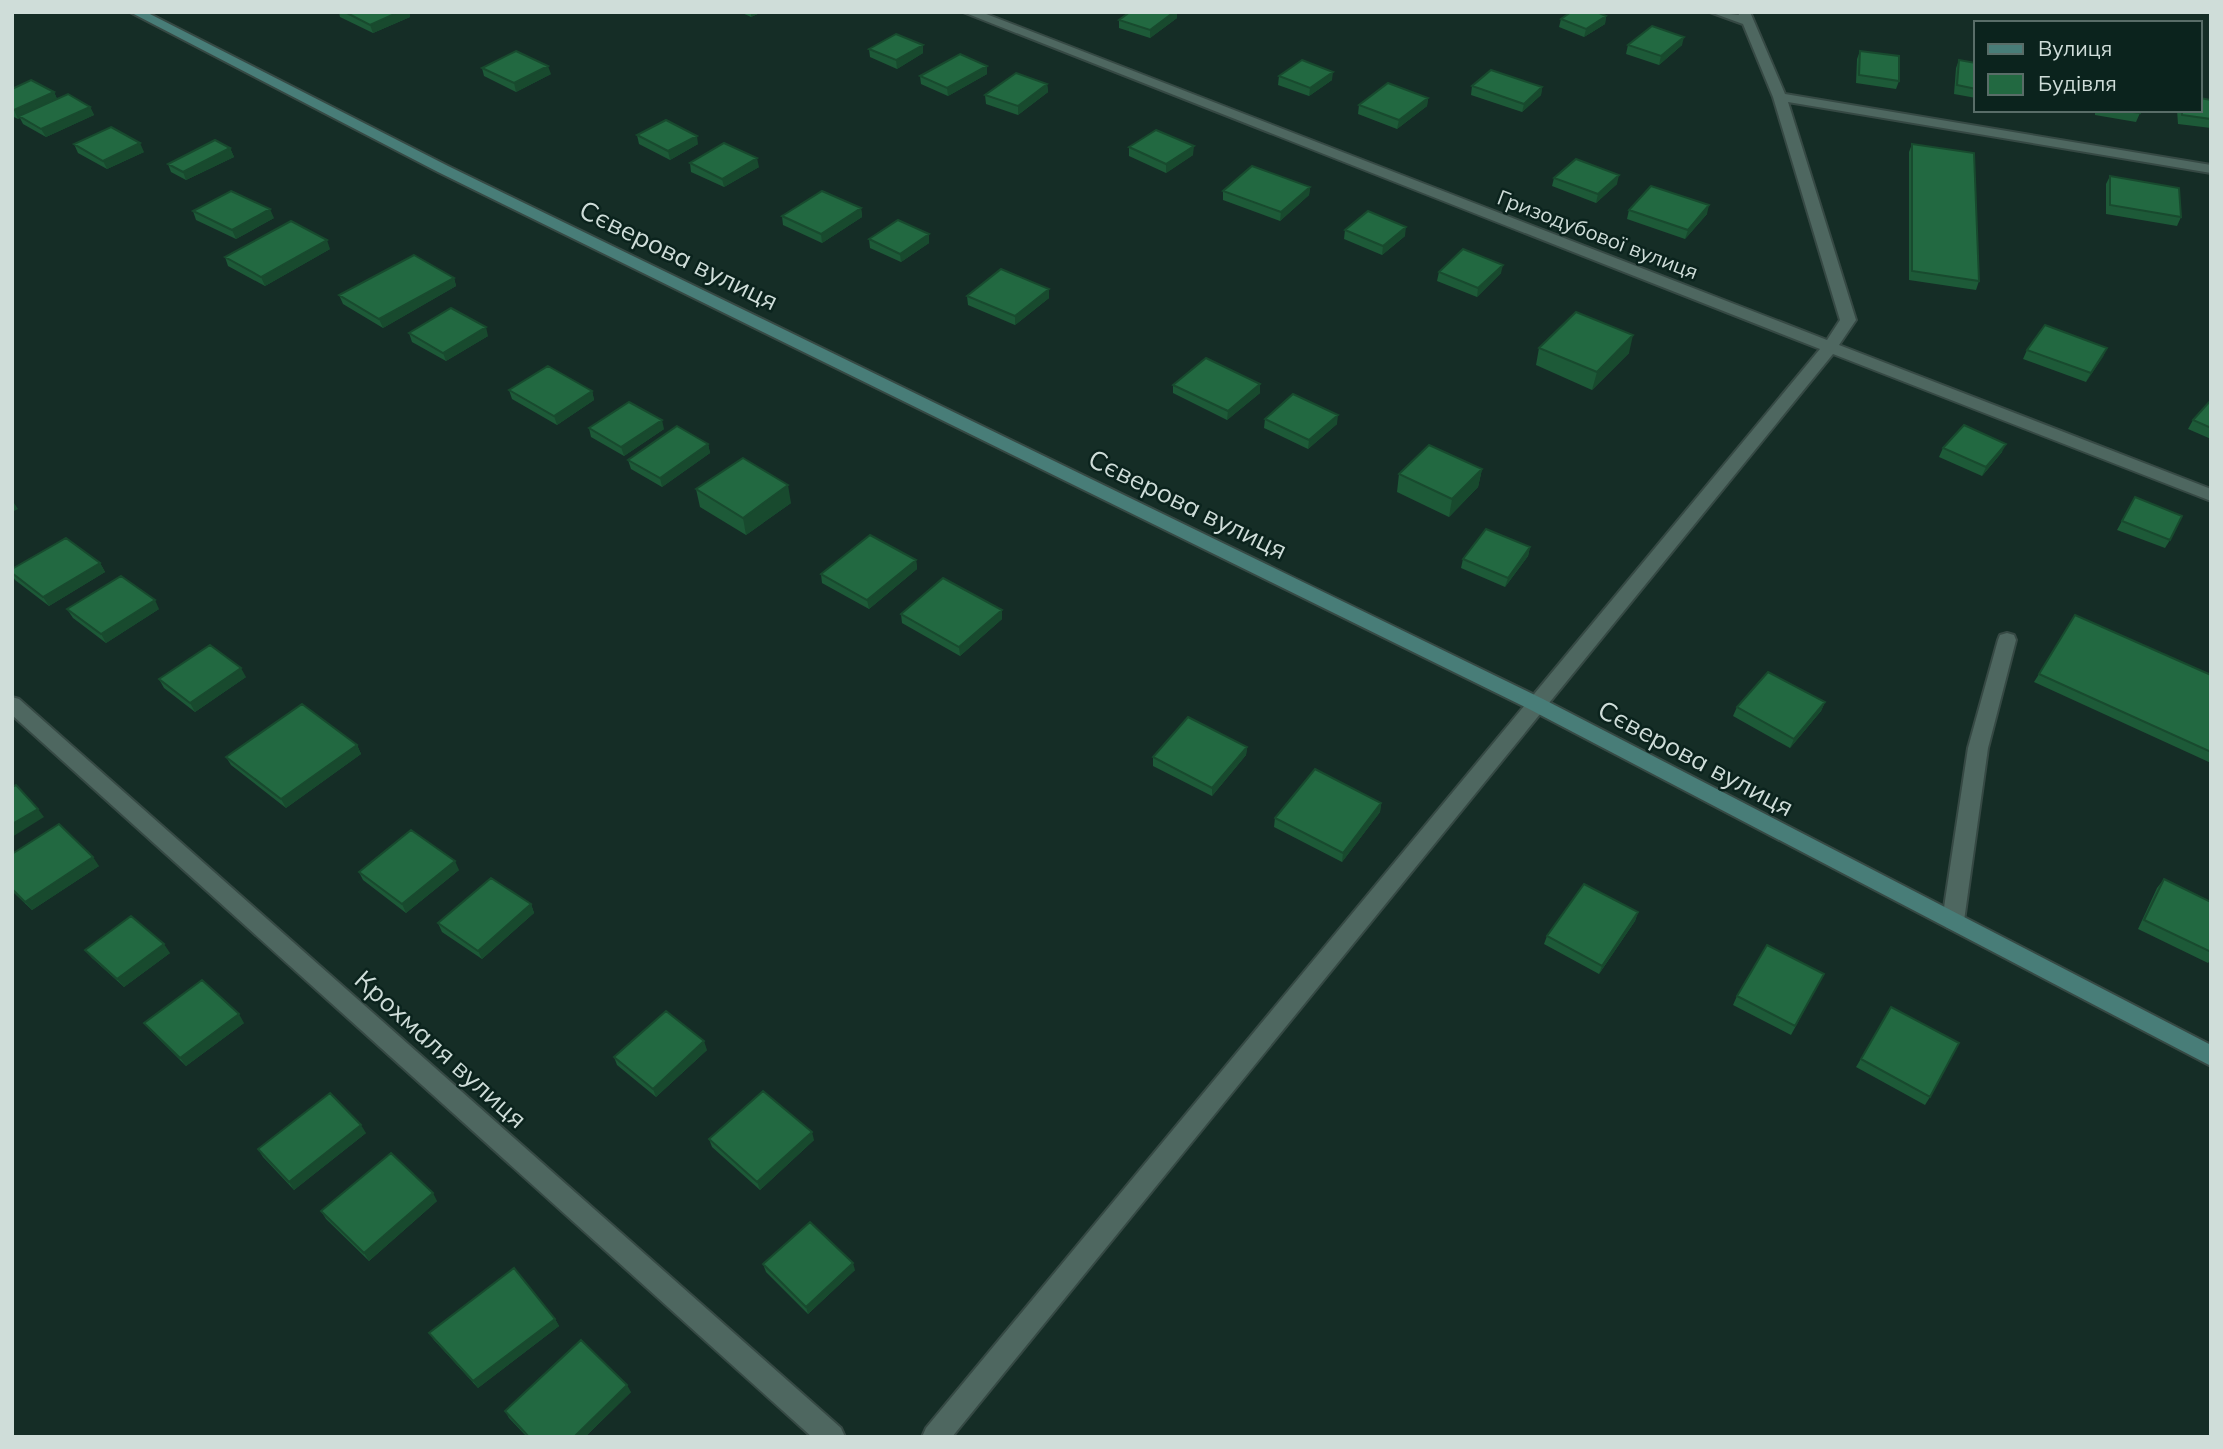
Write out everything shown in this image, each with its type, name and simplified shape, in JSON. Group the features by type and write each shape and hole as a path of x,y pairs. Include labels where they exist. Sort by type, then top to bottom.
{"main road":[{"name":"Сєверова вулиця","path":"136,12 443,169 1536,704 2211,1056"}],"street":[{"name":"Гризодубової вулиця","path":"969,12 2211,495"},
{"path":"935,1437 1830,347 1848,320 1780,97 1745,17 1716,12"},
{"path":"1780,97 2211,169"},
{"path":"1953,921 1978,748 2007,640"},
{"name":"Крохмаля вулиця","path":"12,704 832,1437"}],"building":[{"path":"345,12 399,12 370,25"},
{"path":"1130,12 1174,12 1150,30 1119,20"},
{"path":"1571,12 1597,12 1606,16 1586,29 1561,19"},
{"path":"1652,26 1684,37 1661,56 1628,45"},
{"path":"896,34 923,45 896,60 869,49"},
{"path":"516,51 548,66 514,83 482,68"},
{"path":"1860,51 1899,56 1899,81 1859,75"},
{"path":"960,54 987,66 947,88 920,76"},
{"path":"1302,60 1333,72 1310,88 1279,76"},
{"path":"1959,60 1974,63 1974,89 1957,85"},
{"path":"1491,70 1542,87 1524,104 1472,86"},
{"path":"1016,73 1047,84 1018,106 985,95"},
{"path":"31,80 54,92 12,110 12,89"},
{"path":"1388,83 1428,98 1399,120 1359,105"},
{"path":"68,94 90,107 41,129 19,116"},
{"path":"2202,98 2211,100 2211,119 2182,115 2182,112 2202,112"},
{"path":"666,120 697,136 668,151 637,135"},
{"path":"111,127 140,143 103,161 74,144"},
{"path":"1156,130 1194,146 1166,164 1129,147"},
{"path":"215,140 230,148 183,172 168,164"},
{"path":"724,143 757,158 722,179 690,163"},
{"path":"1912,144 1974,153 1979,281 1912,271"},
{"path":"1576,159 1619,175 1598,194 1554,178"},
{"path":"1252,166 1310,187 1281,212 1223,191"},
{"path":"2110,176 2179,188 2181,217 2110,205"},
{"path":"1651,186 1709,205 1688,230 1629,210"},
{"path":"231,191 270,209 232,230 193,211"},
{"path":"822,191 861,208 821,234 782,216"},
{"path":"1368,211 1406,227 1383,246 1345,230"},
{"path":"898,220 929,234 900,254 869,239"},
{"path":"291,221 327,240 261,277 225,257"},
{"path":"1463,249 1503,265 1478,288 1439,272"},
{"path":"414,255 454,278 379,319 339,295"},
{"path":"1001,269 1049,289 1015,316 967,296"},
{"path":"451,308 486,327 443,353 409,333"},
{"path":"1576,312 1633,335 1597,372 1539,348"},
{"path":"2045,325 2107,348 2091,373 2027,350"},
{"path":"1206,358 1260,384 1228,411 1173,385"},
{"path":"548,366 592,391 554,416 509,390"},
{"path":"1293,394 1338,415 1309,440 1265,419"},
{"path":"2211,400 2211,428 2193,420"},
{"path":"629,402 662,420 621,447 589,428"},
{"path":"1964,425 2006,444 1986,467 1943,448"},
{"path":"677,426 708,444 660,478 628,460"},
{"path":"1429,445 1482,469 1452,499 1399,474"},
{"path":"743,458 788,485 743,518 696,489"},
{"path":"2135,497 2182,516 2170,540 2122,521"},
{"path":"1486,529 1530,547 1508,578 1463,559"},
{"path":"870,535 916,560 867,600 821,574"},
{"path":"66,538 100,563 43,597 12,573 12,569"},
{"path":"121,576 155,600 101,634 67,609"},
{"path":"943,578 1002,610 959,647 901,614"},
{"path":"2075,615 2211,675 2211,752 2039,674"},
{"path":"210,645 241,668 190,703 159,679"},
{"path":"1768,672 1825,702 1794,739 1737,707"},
{"path":"302,704 357,745 281,799 226,757"},
{"path":"1188,717 1247,747 1212,788 1153,757"},
{"path":"1315,769 1381,803 1343,853 1275,818"},
{"path":"16,785 38,809 12,824 12,787"},
{"path":"59,824 93,857 25,902 12,889 12,854"},
{"path":"411,830 455,861 402,904 359,872"},
{"path":"491,878 531,904 478,951 438,923"},
{"path":"2164,879 2211,902 2211,952 2144,920"},
{"path":"1584,884 1638,912 1602,966 1547,936"},
{"path":"131,916 164,944 117,979 85,950"},
{"path":"1767,945 1824,974 1795,1026 1737,996"},
{"path":"202,980 239,1014 180,1058 144,1023"},
{"path":"1891,1007 1959,1043 1930,1097 1861,1059"},
{"path":"666,1011 704,1041 653,1089 614,1057"},
{"path":"763,1091 812,1132 757,1182 709,1139"},
{"path":"330,1093 361,1125 289,1182 258,1149"},
{"path":"391,1153 433,1193 364,1253 321,1211"},
{"path":"810,1222 853,1263 806,1307 763,1264"},
{"path":"514,1268 555,1319 473,1381 429,1333"},
{"path":"581,1340 627,1385 574,1437 529,1437 505,1411"}]}
